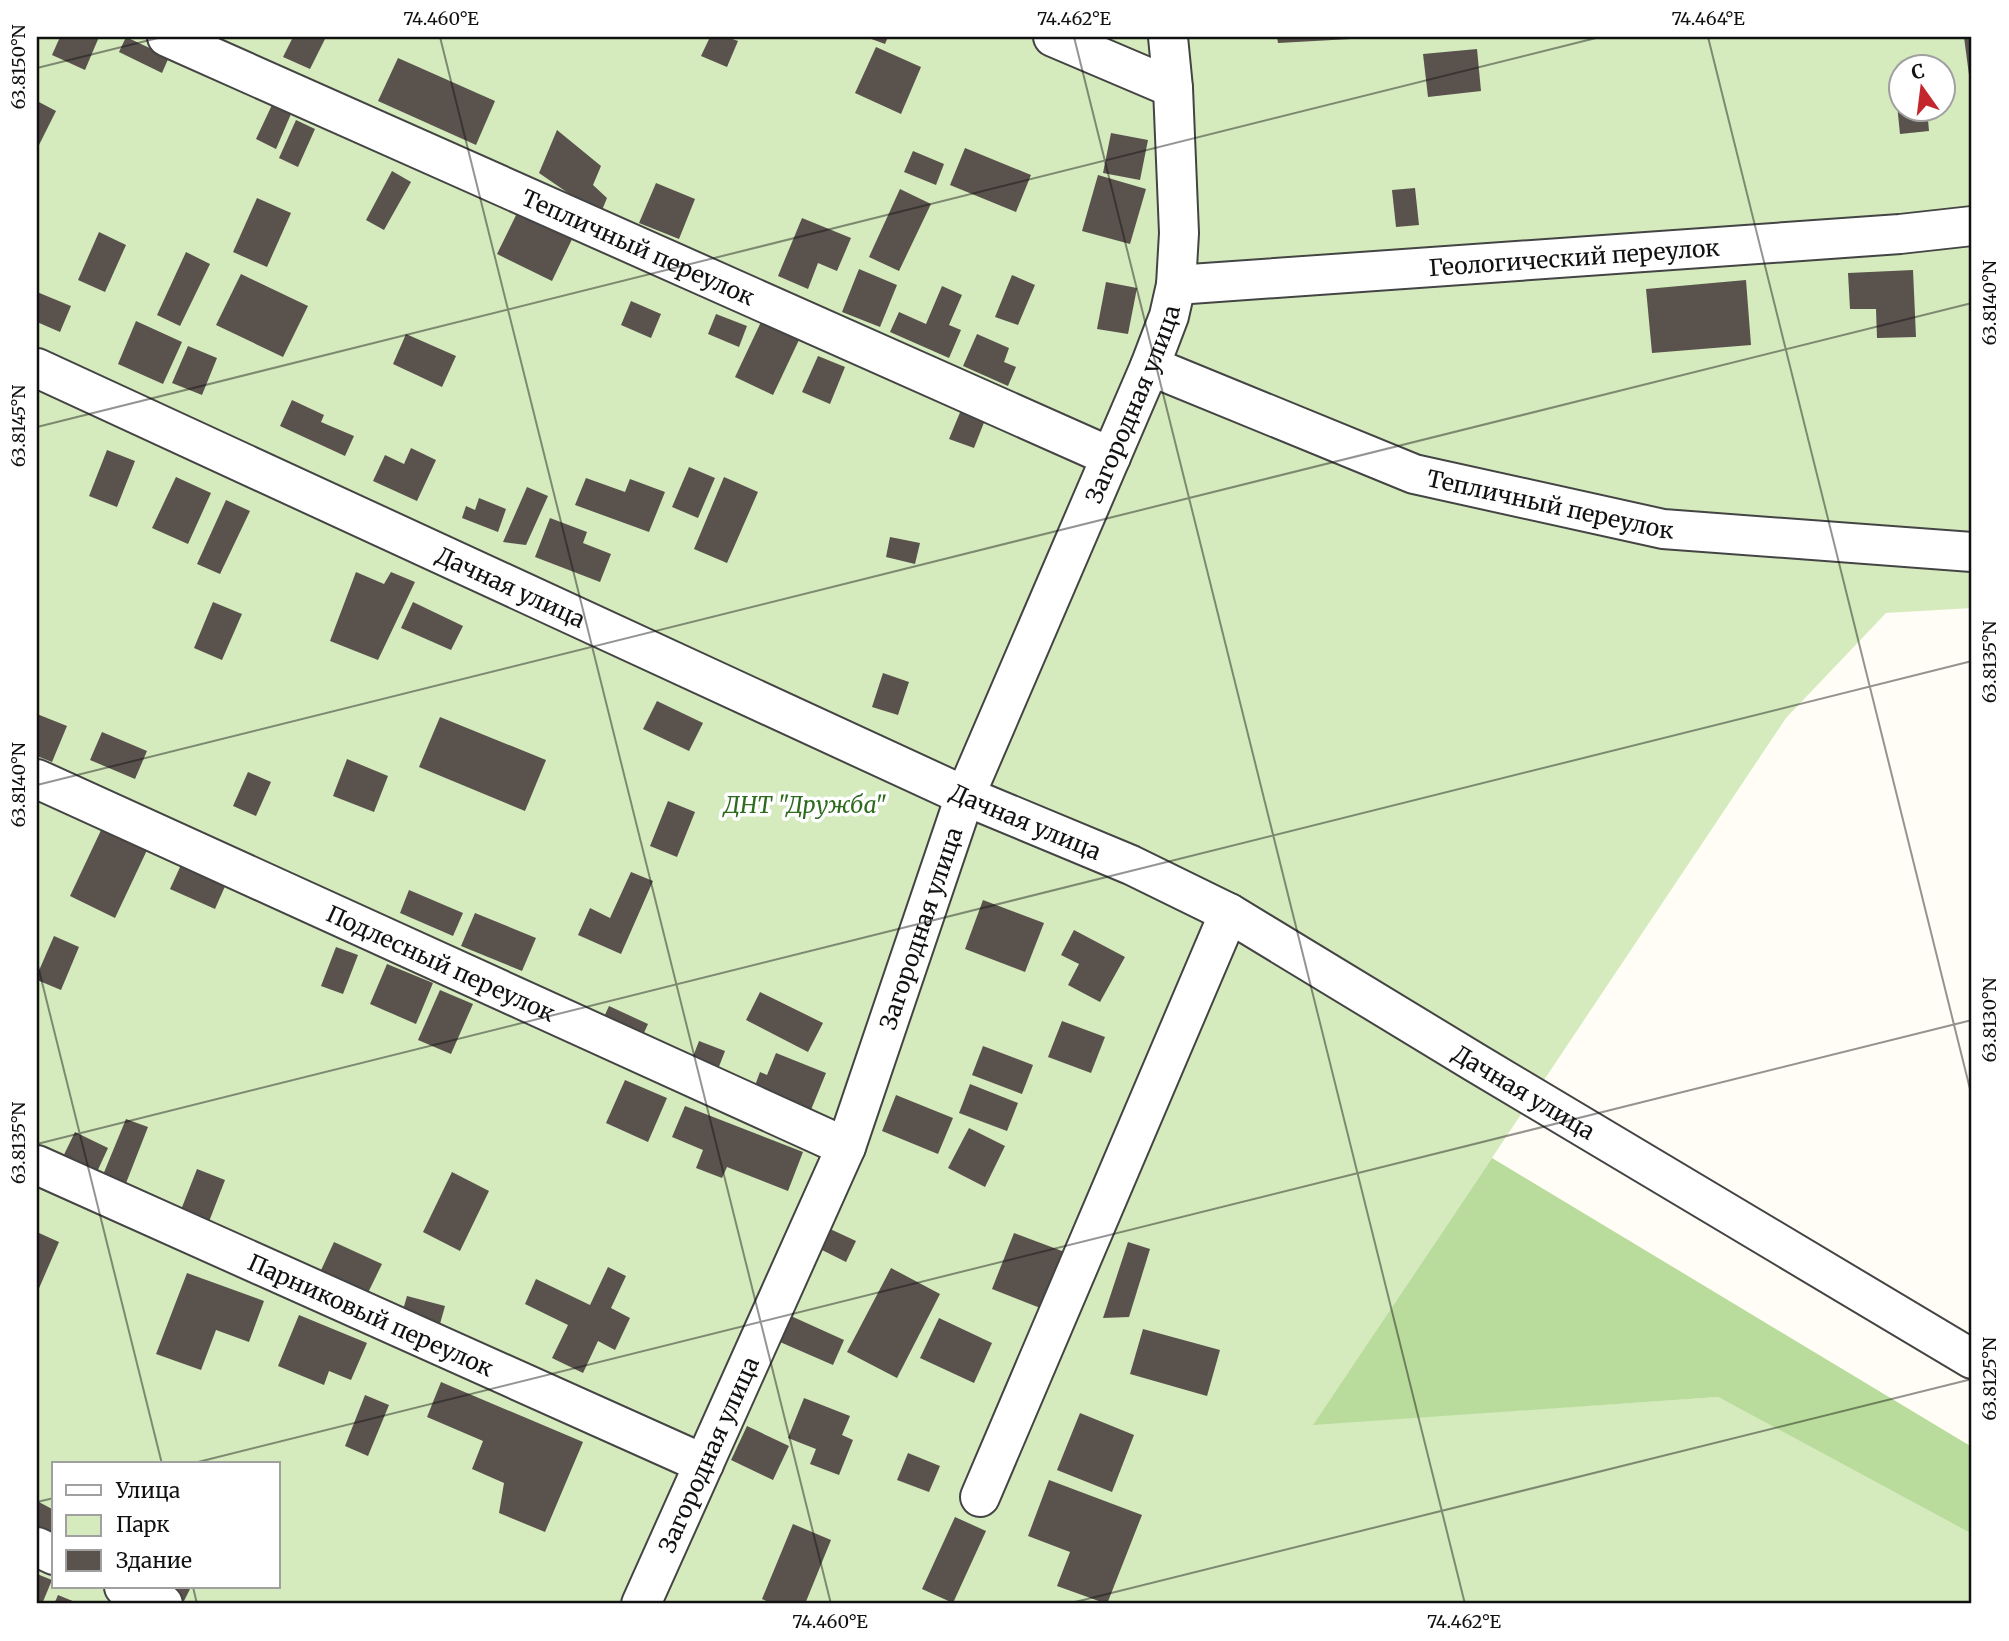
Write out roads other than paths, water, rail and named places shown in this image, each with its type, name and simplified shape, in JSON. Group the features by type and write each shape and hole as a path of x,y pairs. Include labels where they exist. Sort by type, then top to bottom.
{"street":[{"name":"Тепличный переулок","path":"167,37 1111,457"},
{"path":"1053,37 1173,88"},
{"name":"Загородная улица","path":"641,1604 846,1147 965,796 1169,316 1176,285 1179,233 1173,88 1168,37"},
{"name":"Геологический переулок","path":"1176,285 1886,235 1972,226"},
{"name":"Тепличный переулок","path":"1150,366 1427,477 1663,529 1972,552"},
{"name":"Дачная улица","path":"37,368 965,796 1131,864 1229,913 1972,1359"},
{"name":"Подлесный переулок","path":"37,779 846,1147"},
{"path":"980,1497 1229,913"},
{"name":"Парниковый переулок","path":"37,1166 704,1464"},
{"path":"126,1588 163,1604"}],"park label":[{"name":"ДНТ \"Дружба\"","path":"805,804"}]}
